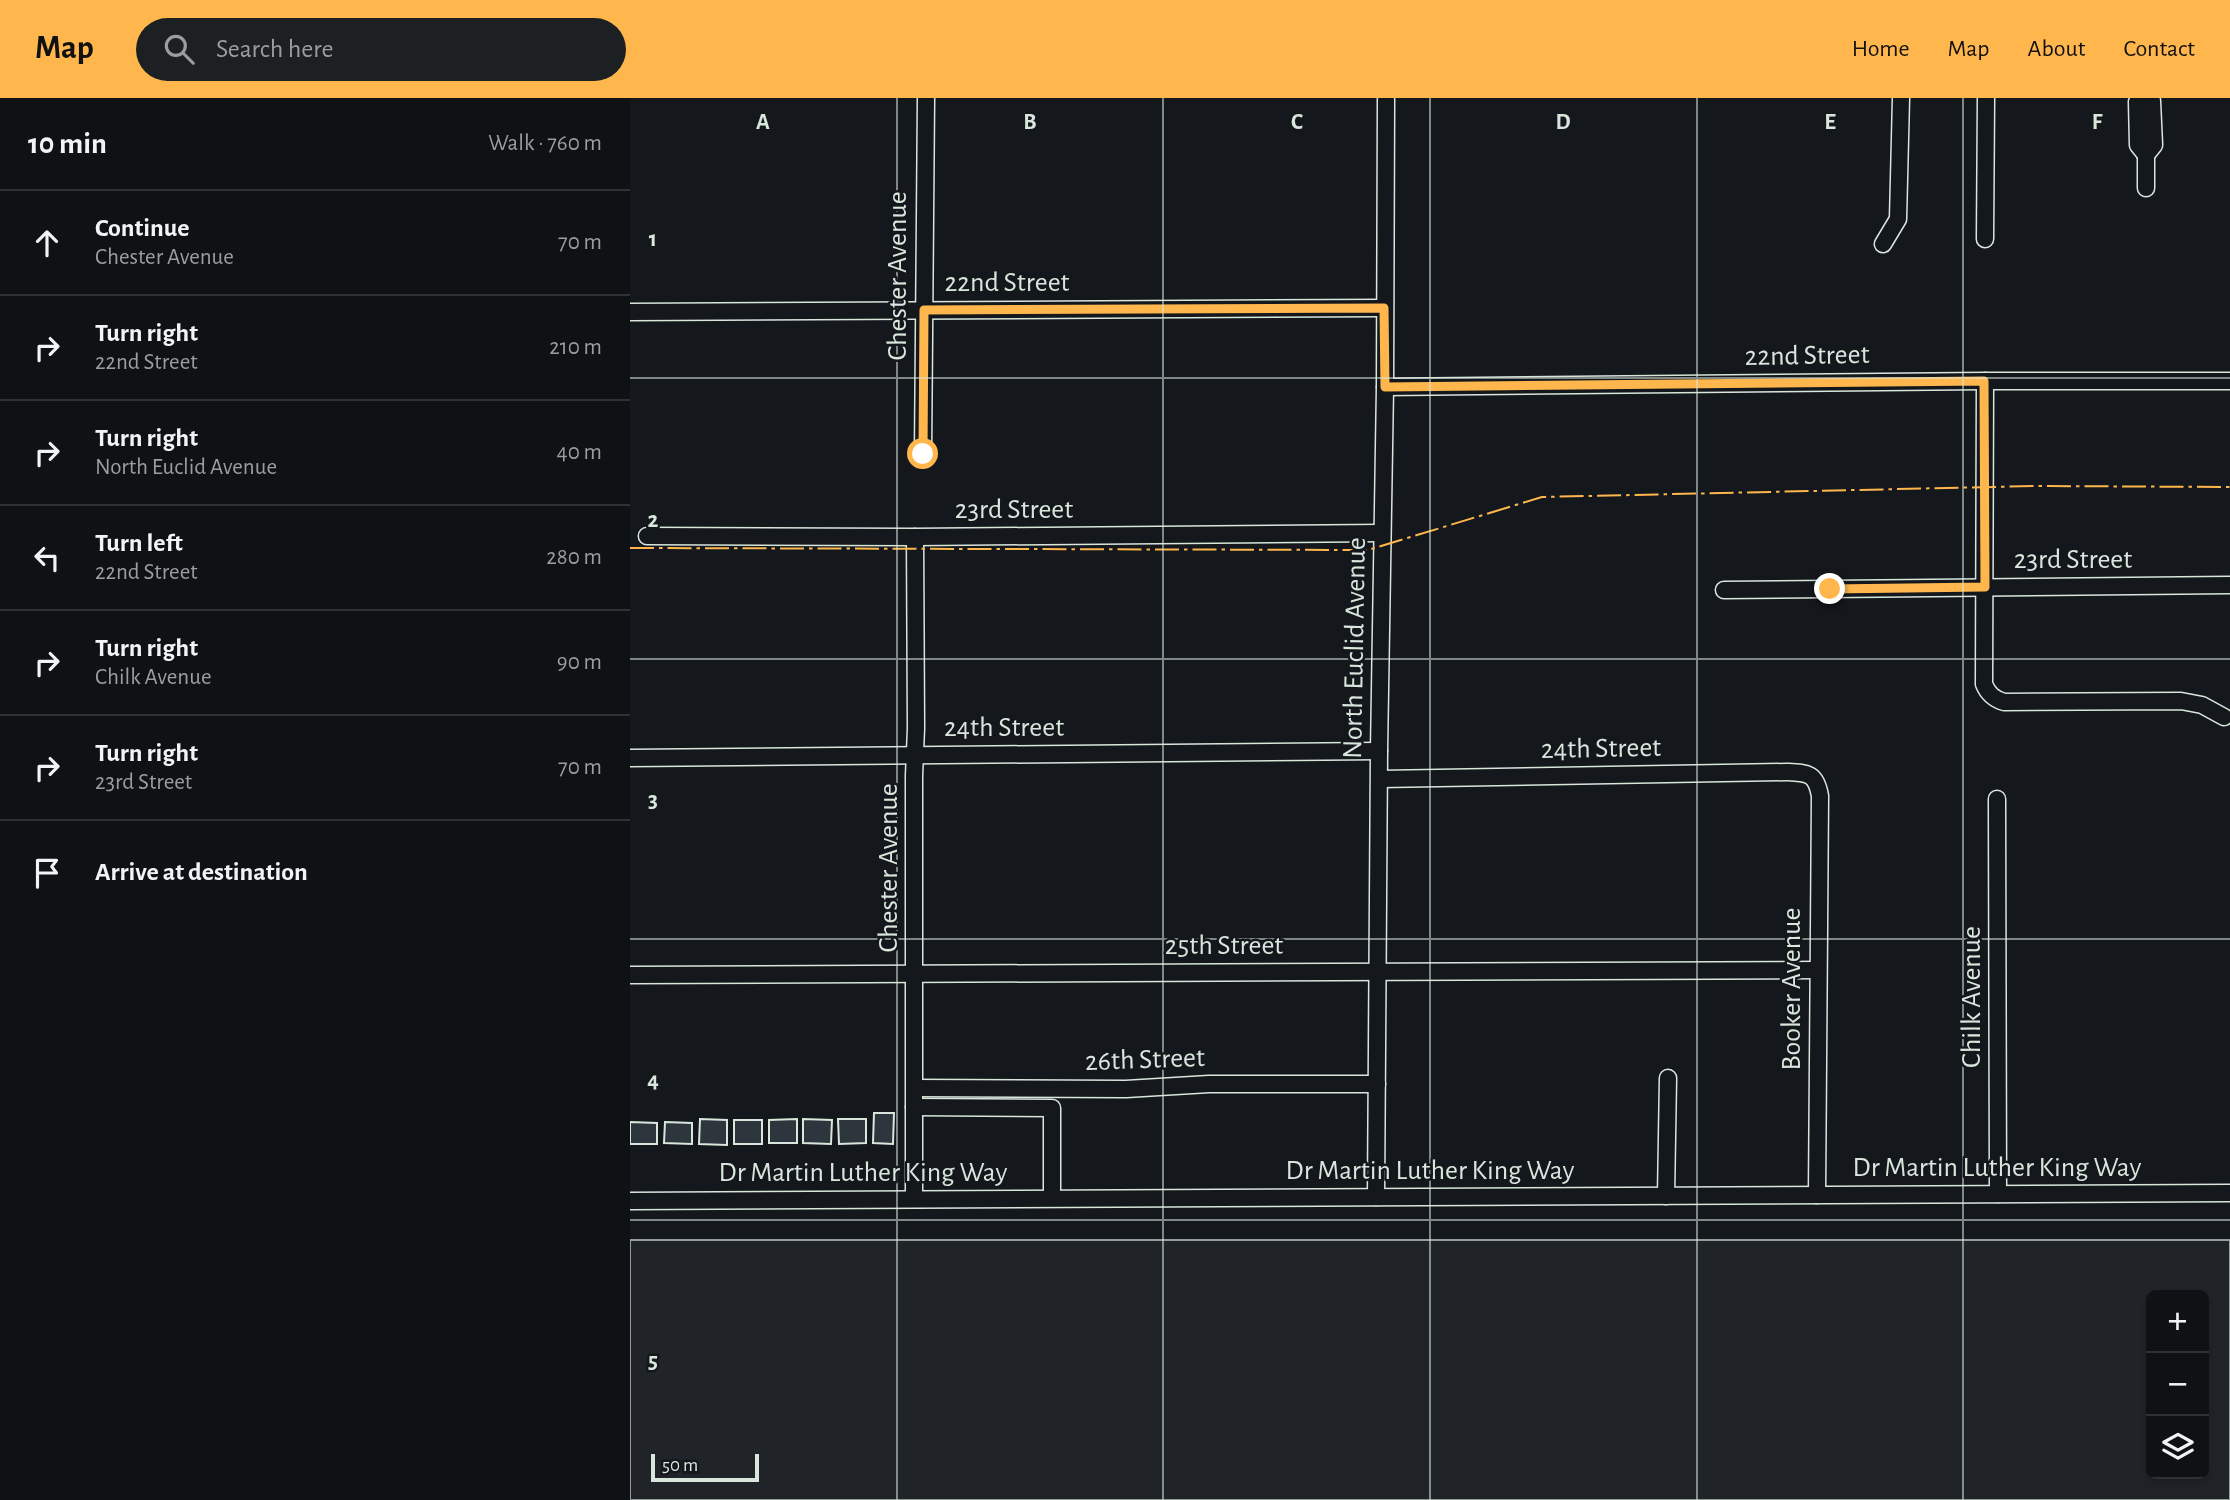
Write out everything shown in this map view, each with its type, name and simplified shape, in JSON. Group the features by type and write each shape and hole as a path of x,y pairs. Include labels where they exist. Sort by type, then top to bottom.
{"street":[{"name":"Chester Avenue","path":"923,454 926,98"},
{"path":"1883,244 1898,219 1901,98"},
{"path":"1985,239 1986,98"},
{"path":"2140,98 2137,102 2138,145 2147,155"},
{"path":"2147,188 2147,155 2154,145 2152,101 2148,98"},
{"name":"North Euclid Avenue","path":"1376,1197 1386,99"},
{"name":"22nd Street","path":"630,312 1384,308"},
{"path":"1984,381 1984,684 1989,693 2004,702 2182,701 2202,705 2224,717"},
{"name":"22nd Street","path":"1385,387 2230,381"},
{"name":"23rd Street","path":"647,536 1382,533"},
{"name":"Chester Avenue","path":"914,1199 915,537"},
{"name":"23rd Street","path":"1724,590 2230,585"},
{"name":"24th Street","path":"630,758 1379,751"},
{"name":"24th Street","path":"1380,779 1787,772 1806,773 1814,777 1818,784"},
{"name":"Booker Avenue","path":"1817,1195 1818,784"},
{"name":"Chilk Avenue","path":"1997,799 1998,1194"},
{"name":"25th Street","path":"630,975 1818,970"},
{"path":"1666,1196 1668,1078"},
{"name":"26th Street","path":"915,1088 1126,1089 1209,1084 1377,1084"},
{"path":"914,1107 1052,1108 1052,1198"},
{"name":"Dr Martin Luther King Way","path":"630,1201 2230,1193"}],"shaded area":[{"path":"630,1240 2230,1240 2230,1500 630,1500"}],"building":[{"path":"874,1113 894,1113 893,1144 873,1143"},
{"path":"700,1119 727,1120 727,1145 699,1144"},
{"path":"797,1119 797,1143 769,1143 769,1120"},
{"path":"803,1119 832,1120 831,1144 803,1143"},
{"path":"838,1119 866,1119 866,1143 839,1144"},
{"path":"734,1120 762,1120 762,1144 734,1144"},
{"path":"630,1122 657,1123 657,1144 630,1144"},
{"path":"665,1122 692,1123 692,1144 664,1143"}],"power":[{"path":"630,548 1368,550 1542,497 2036,486 2230,487"}],"route":[{"path":"923,454 924,310 1384,308 1385,387 1984,381 1985,587 1830,589"}]}
